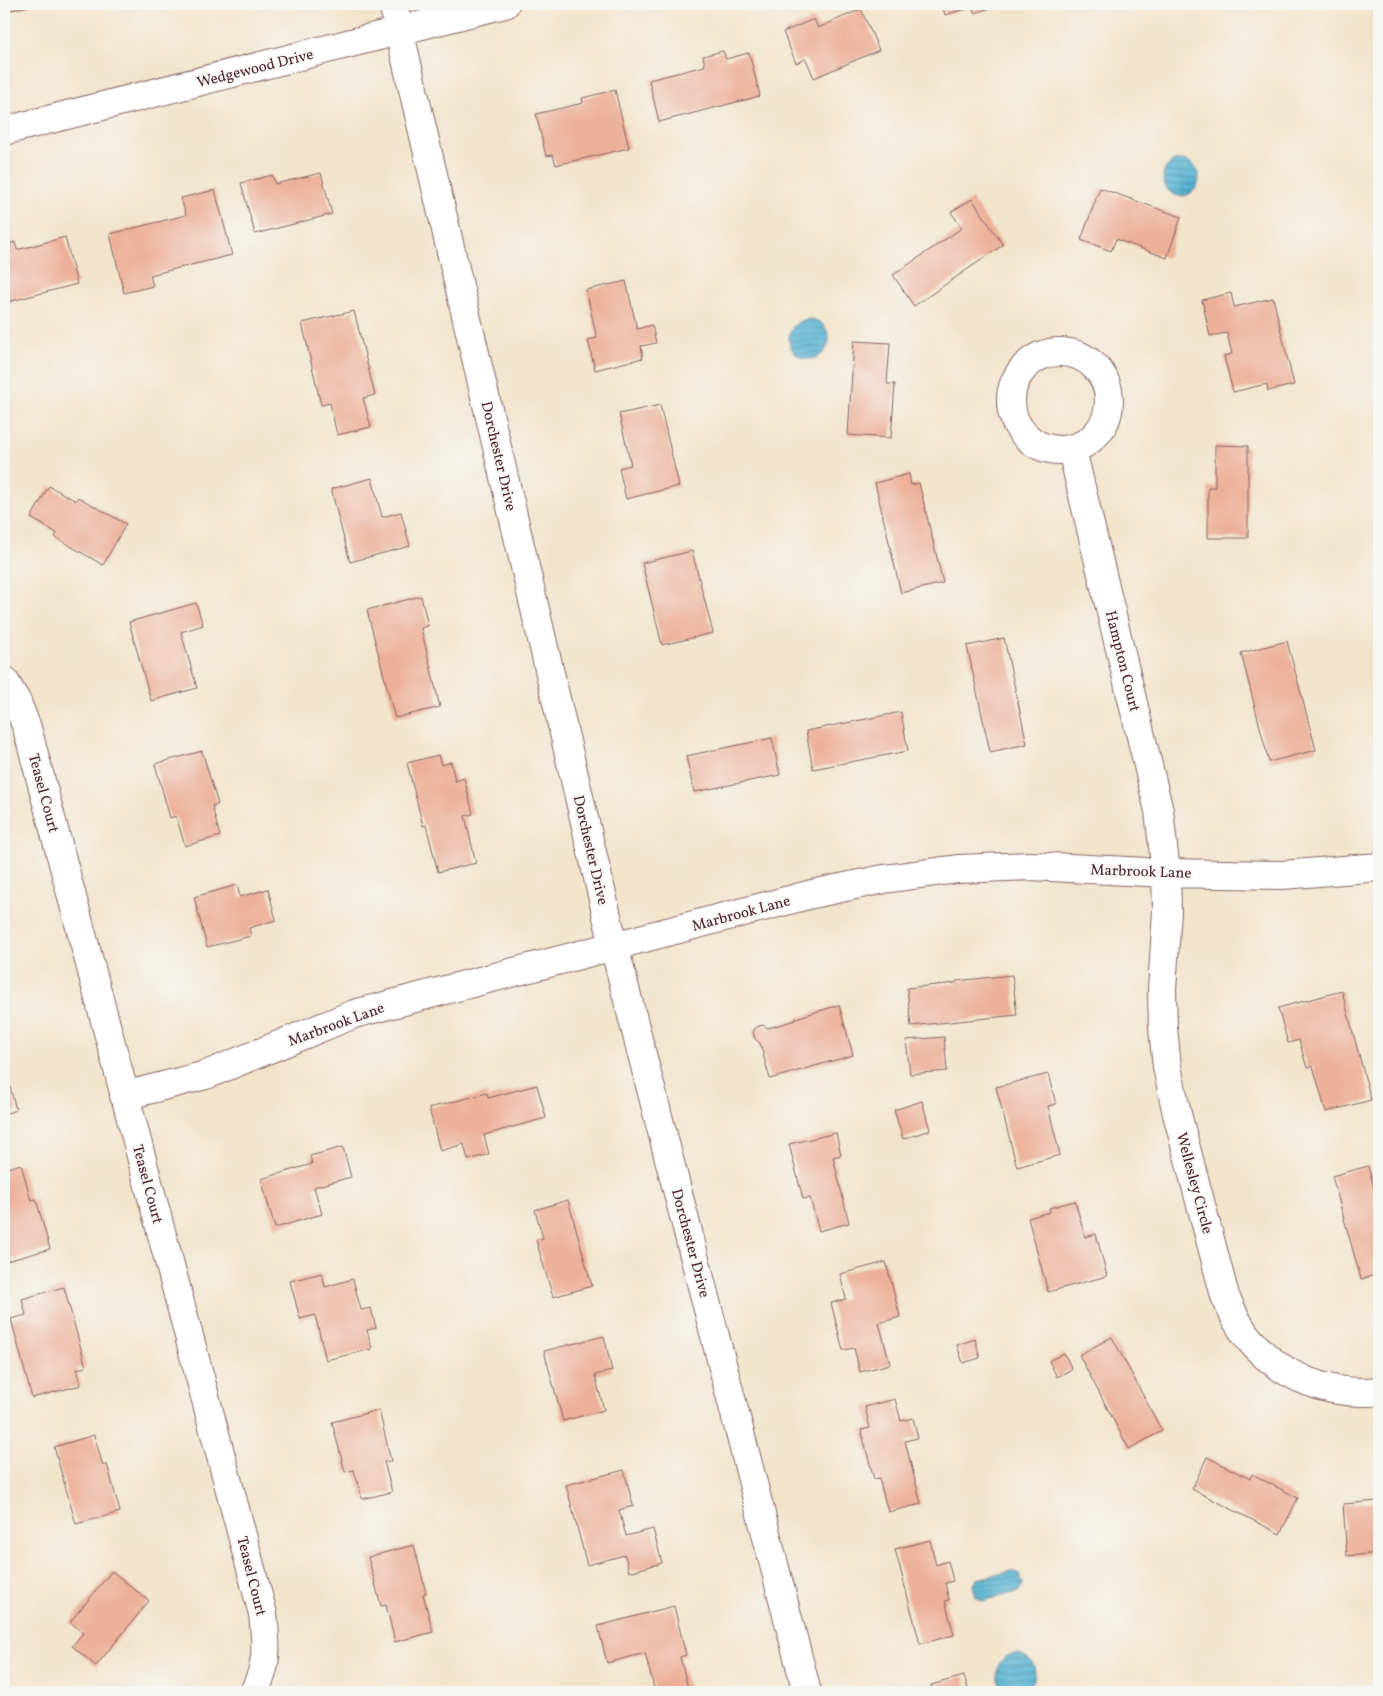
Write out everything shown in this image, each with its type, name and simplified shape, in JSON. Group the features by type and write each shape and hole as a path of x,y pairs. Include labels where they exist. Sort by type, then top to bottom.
{"street":[{"name":"Dorchester Drive","path":"393,4 614,946 807,1692"},
{"name":"Wedgewood Drive","path":"4,131 505,4"},
{"name":"Hampton Court","path":"1072,450 1159,811 1166,873"},
{"name":"Teasel Court","path":"4,680 27,728 263,1614 266,1650 261,1679 254,1692"},
{"name":"Marbrook Lane","path":"124,1096 206,1075 354,1014 812,894 894,877 958,869 1032,866 1166,873 1283,875 1379,866"},
{"name":"Wellesley Circle","path":"1166,873 1167,911 1162,990 1167,1067 1176,1114 1225,1296 1235,1319 1250,1340 1278,1366 1312,1384 1336,1391 1362,1393 1379,1391"}],"water":[{"path":"1181,160 1188,161 1194,165 1198,171 1198,185 1194,191 1188,195 1181,196 1174,195 1168,191 1164,185 1163,178 1164,171 1168,165 1174,161"},
{"path":"809,319 823,325 829,339 823,353 809,359 795,353 789,339 795,325"},
{"path":"1012,1571 1020,1574 1023,1585 1018,1592 983,1601 976,1597 973,1586 977,1579"},
{"path":"1016,1654 1029,1660 1035,1673 1029,1686 1016,1692 1003,1686 997,1673 1003,1660"}],"building":[{"path":"4,4 36,4 4,12"},
{"path":"942,4 1005,4 974,13 973,7 945,15"},
{"path":"861,9 879,50 814,78 806,59 796,63 783,32 814,19 818,28"},
{"path":"723,51 726,59 749,53 760,96 659,122 649,80 705,66 703,56"},
{"path":"615,90 629,148 556,165 553,155 546,156 536,114 583,103 582,98"},
{"path":"321,173 332,214 255,234 241,183 272,175 275,184"},
{"path":"1100,188 1181,217 1167,258 1116,239 1111,251 1081,240"},
{"path":"215,190 232,255 150,275 153,286 124,293 110,234 186,215 181,198"},
{"path":"972,199 1003,245 914,306 893,275 962,228 951,212"},
{"path":"65,237 77,284 4,303 4,245 15,242 17,250"},
{"path":"1379,270 1379,302 1375,298 1373,277"},
{"path":"626,281 637,329 652,325 656,343 641,346 643,358 595,370 588,340 597,338 586,290"},
{"path":"1231,293 1234,307 1273,298 1294,385 1268,391 1267,384 1233,392 1224,356 1232,354 1227,333 1210,336 1202,300"},
{"path":"354,311 375,395 363,398 371,427 337,435 330,403 321,405 302,323"},
{"path":"854,341 890,343 887,384 895,384 891,438 848,435"},
{"path":"660,405 679,486 626,499 619,468 631,465 619,414"},
{"path":"1215,445 1248,446 1248,538 1208,538 1208,487 1215,487"},
{"path":"909,474 911,485 919,483 943,583 901,593 875,483"},
{"path":"372,478 382,517 401,512 410,546 350,562 331,489"},
{"path":"49,486 76,501 78,497 126,524 103,565 55,537 57,533 31,518"},
{"path":"692,551 713,633 662,645 642,563"},
{"path":"421,596 428,626 421,628 440,707 395,718 367,610"},
{"path":"196,603 203,625 181,632 197,688 151,701 129,622"},
{"path":"1004,638 1027,744 990,752 967,646"},
{"path":"1287,641 1316,750 1269,762 1241,653"},
{"path":"901,712 908,751 813,769 806,731"},
{"path":"772,738 780,775 694,792 686,756"},
{"path":"202,751 218,804 212,806 220,836 185,846 176,816 170,818 155,764"},
{"path":"438,755 441,765 451,762 455,781 464,778 473,814 465,816 476,863 438,872 426,825 423,826 407,763"},
{"path":"237,885 240,897 268,889 276,920 249,928 251,936 207,947 194,897"},
{"path":"1012,975 1017,1015 911,1026 907,988"},
{"path":"1342,991 1371,1100 1326,1112 1313,1066 1307,1068 1299,1040 1288,1043 1278,1008"},
{"path":"839,1005 853,1055 770,1079 760,1043 755,1039 753,1032 756,1027 763,1025 768,1028"},
{"path":"944,1037 947,1071 910,1074 906,1040"},
{"path":"1048,1074 1056,1104 1048,1106 1060,1155 1017,1167 996,1087"},
{"path":"8,1079 16,1110 4,1114 4,1080"},
{"path":"537,1085 546,1118 484,1135 489,1154 468,1160 464,1144 440,1151 429,1108 487,1093 488,1098"},
{"path":"922,1101 930,1130 903,1139 894,1110"},
{"path":"836,1133 841,1155 833,1157 849,1223 819,1231 810,1198 803,1199 789,1144"},
{"path":"343,1147 351,1177 314,1187 322,1214 275,1228 261,1179 312,1164 310,1156"},
{"path":"21,1164 31,1200 36,1199 50,1249 7,1261 4,1250 4,1169"},
{"path":"1368,1166 1379,1205 1379,1274 1361,1279 1332,1176"},
{"path":"568,1200 592,1286 553,1297 536,1240 543,1238 535,1210"},
{"path":"1075,1201 1085,1237 1096,1234 1107,1276 1048,1292 1028,1218 1050,1212 1049,1208"},
{"path":"886,1262 900,1317 879,1323 890,1364 860,1372 854,1348 843,1350 831,1303 846,1299 840,1274"},
{"path":"322,1273 325,1287 353,1279 361,1310 371,1308 376,1328 367,1330 372,1349 326,1360 315,1315 300,1319 290,1281"},
{"path":"64,1287 86,1367 77,1369 81,1385 32,1398 11,1319 26,1315 22,1299"},
{"path":"604,1336 612,1371 595,1375 604,1410 563,1421 544,1351"},
{"path":"1112,1337 1162,1431 1129,1449 1079,1355"},
{"path":"975,1339 980,1358 963,1363 957,1345"},
{"path":"1064,1353 1072,1369 1057,1377 1049,1361"},
{"path":"895,1399 901,1421 913,1418 918,1438 905,1441 921,1504 888,1512 879,1478 874,1479 861,1430 870,1428 865,1407"},
{"path":"379,1410 391,1461 384,1462 392,1492 362,1499 354,1470 345,1472 332,1422"},
{"path":"94,1435 103,1466 107,1464 120,1512 76,1524 54,1447"},
{"path":"1207,1457 1250,1479 1252,1474 1298,1498 1280,1534 1192,1489"},
{"path":"624,1470 633,1506 619,1510 626,1536 653,1529 662,1563 629,1572 625,1555 587,1565 566,1485"},
{"path":"1379,1501 1379,1553 1347,1556 1343,1504"},
{"path":"930,1540 936,1565 948,1561 953,1581 945,1583 949,1600 945,1601 954,1635 920,1644 895,1549"},
{"path":"414,1545 426,1593 423,1594 433,1632 395,1642 386,1605 381,1606 368,1557"},
{"path":"112,1571 149,1601 96,1666 72,1646 83,1633 70,1622"},
{"path":"674,1606 686,1655 680,1657 689,1692 655,1692 645,1653 607,1663 598,1626"},
{"path":"964,1676 969,1692 933,1692 931,1685"}]}
